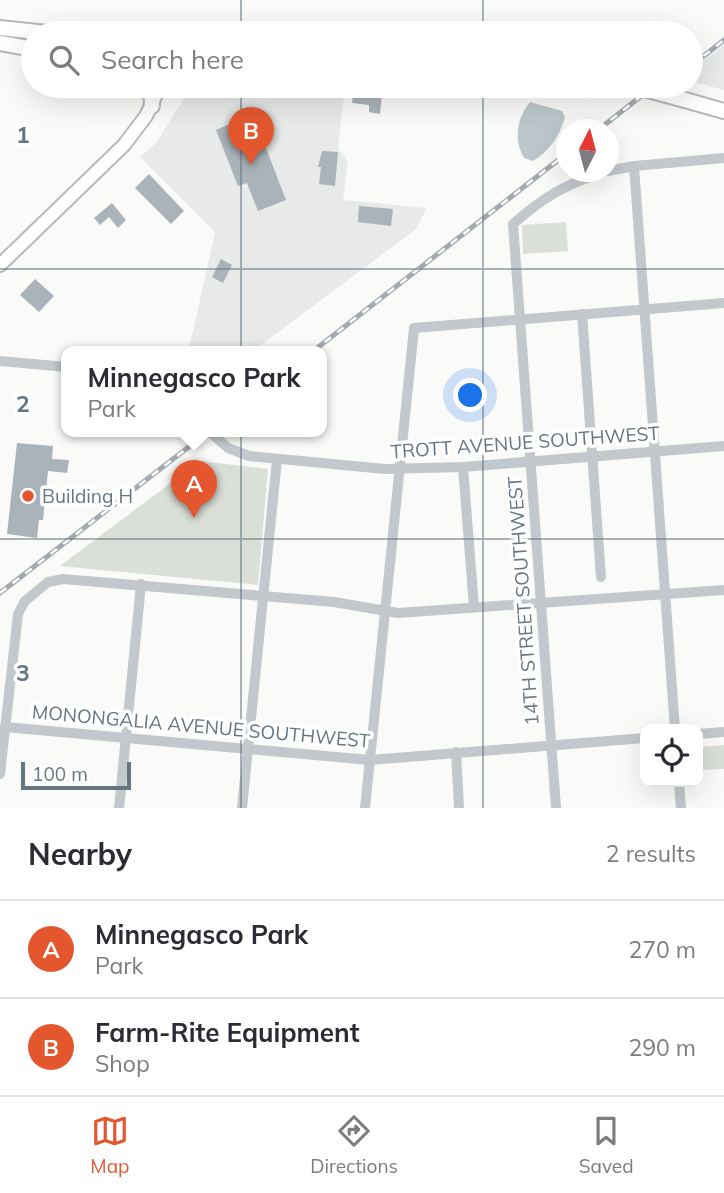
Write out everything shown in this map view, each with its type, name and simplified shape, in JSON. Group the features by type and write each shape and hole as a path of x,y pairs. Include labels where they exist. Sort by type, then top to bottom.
{"highway":[{"path":"0,28 21,30"},
{"path":"0,43 21,47"},
{"path":"152,98 152,106"},
{"path":"678,98 724,111"}],"main road":[{"path":"0,265 115,155 133,135 154,98"}],"street":[{"path":"619,169 724,159"},
{"path":"634,166 675,724"},
{"name":"14TH STREET SOUTHWEST","path":"556,808 513,224 543,198 570,182"},
{"path":"365,808 414,328 724,303"},
{"path":"582,314 601,577"},
{"path":"0,360 61,367"},
{"name":"TROTT AVENUE SOUTHWEST","path":"216,437 240,454 399,470 724,446"},
{"path":"242,808 276,459"},
{"path":"463,467 474,607"},
{"path":"0,775 3,725 18,614 25,601 48,582 63,579 141,584 334,602 398,613 724,590"},
{"path":"119,808 141,584"},
{"name":"MONONGALIA AVENUE SOUTHWEST","path":"3,725 370,760 640,738"},
{"path":"703,734 724,732"},
{"path":"456,752 459,808"},
{"path":"679,787 681,808"}],"shaded area":[{"path":"724,45 724,90 703,84 703,62"},
{"path":"184,98 344,98 338,149 348,161 343,200 427,208 415,230 262,344 190,346 215,232 140,157 156,143"},
{"path":"530,102 562,111 565,117 556,119 556,137 544,153 533,161 524,158 518,143 522,115"},
{"path":"566,222 568,251 523,254 522,225"},
{"path":"200,461 268,469 258,585 60,566"},
{"path":"724,745 724,769 703,770 703,747"}],"building":[{"path":"352,98 382,98 380,114 369,112 369,105 352,103"},
{"path":"239,120 246,124 255,147 264,143 286,200 258,211 247,183 238,186 216,130"},
{"path":"322,151 338,152 335,186 319,184 321,167 318,167"},
{"path":"149,174 184,211 171,224 135,188"},
{"path":"112,203 126,220 118,228 109,217 100,225 94,218"},
{"path":"359,206 393,209 391,226 358,222"},
{"path":"221,259 232,265 223,283 212,277"},
{"path":"35,279 54,296 39,312 20,295"},
{"name":"Building H","path":"17,443 53,446 52,459 69,460 67,473 48,471 43,520 39,520 37,538 7,534"}],"railway":[{"path":"703,57 724,40"},
{"path":"612,119 639,98"},
{"path":"320,346 556,162"},
{"path":"0,593 202,437"}],"place":[{"name":"Farm-Rite Equipment","path":"251,165"},
{"name":"Building H","path":"28,496"},
{"name":"Minnegasco Park","path":"194,518"}]}
